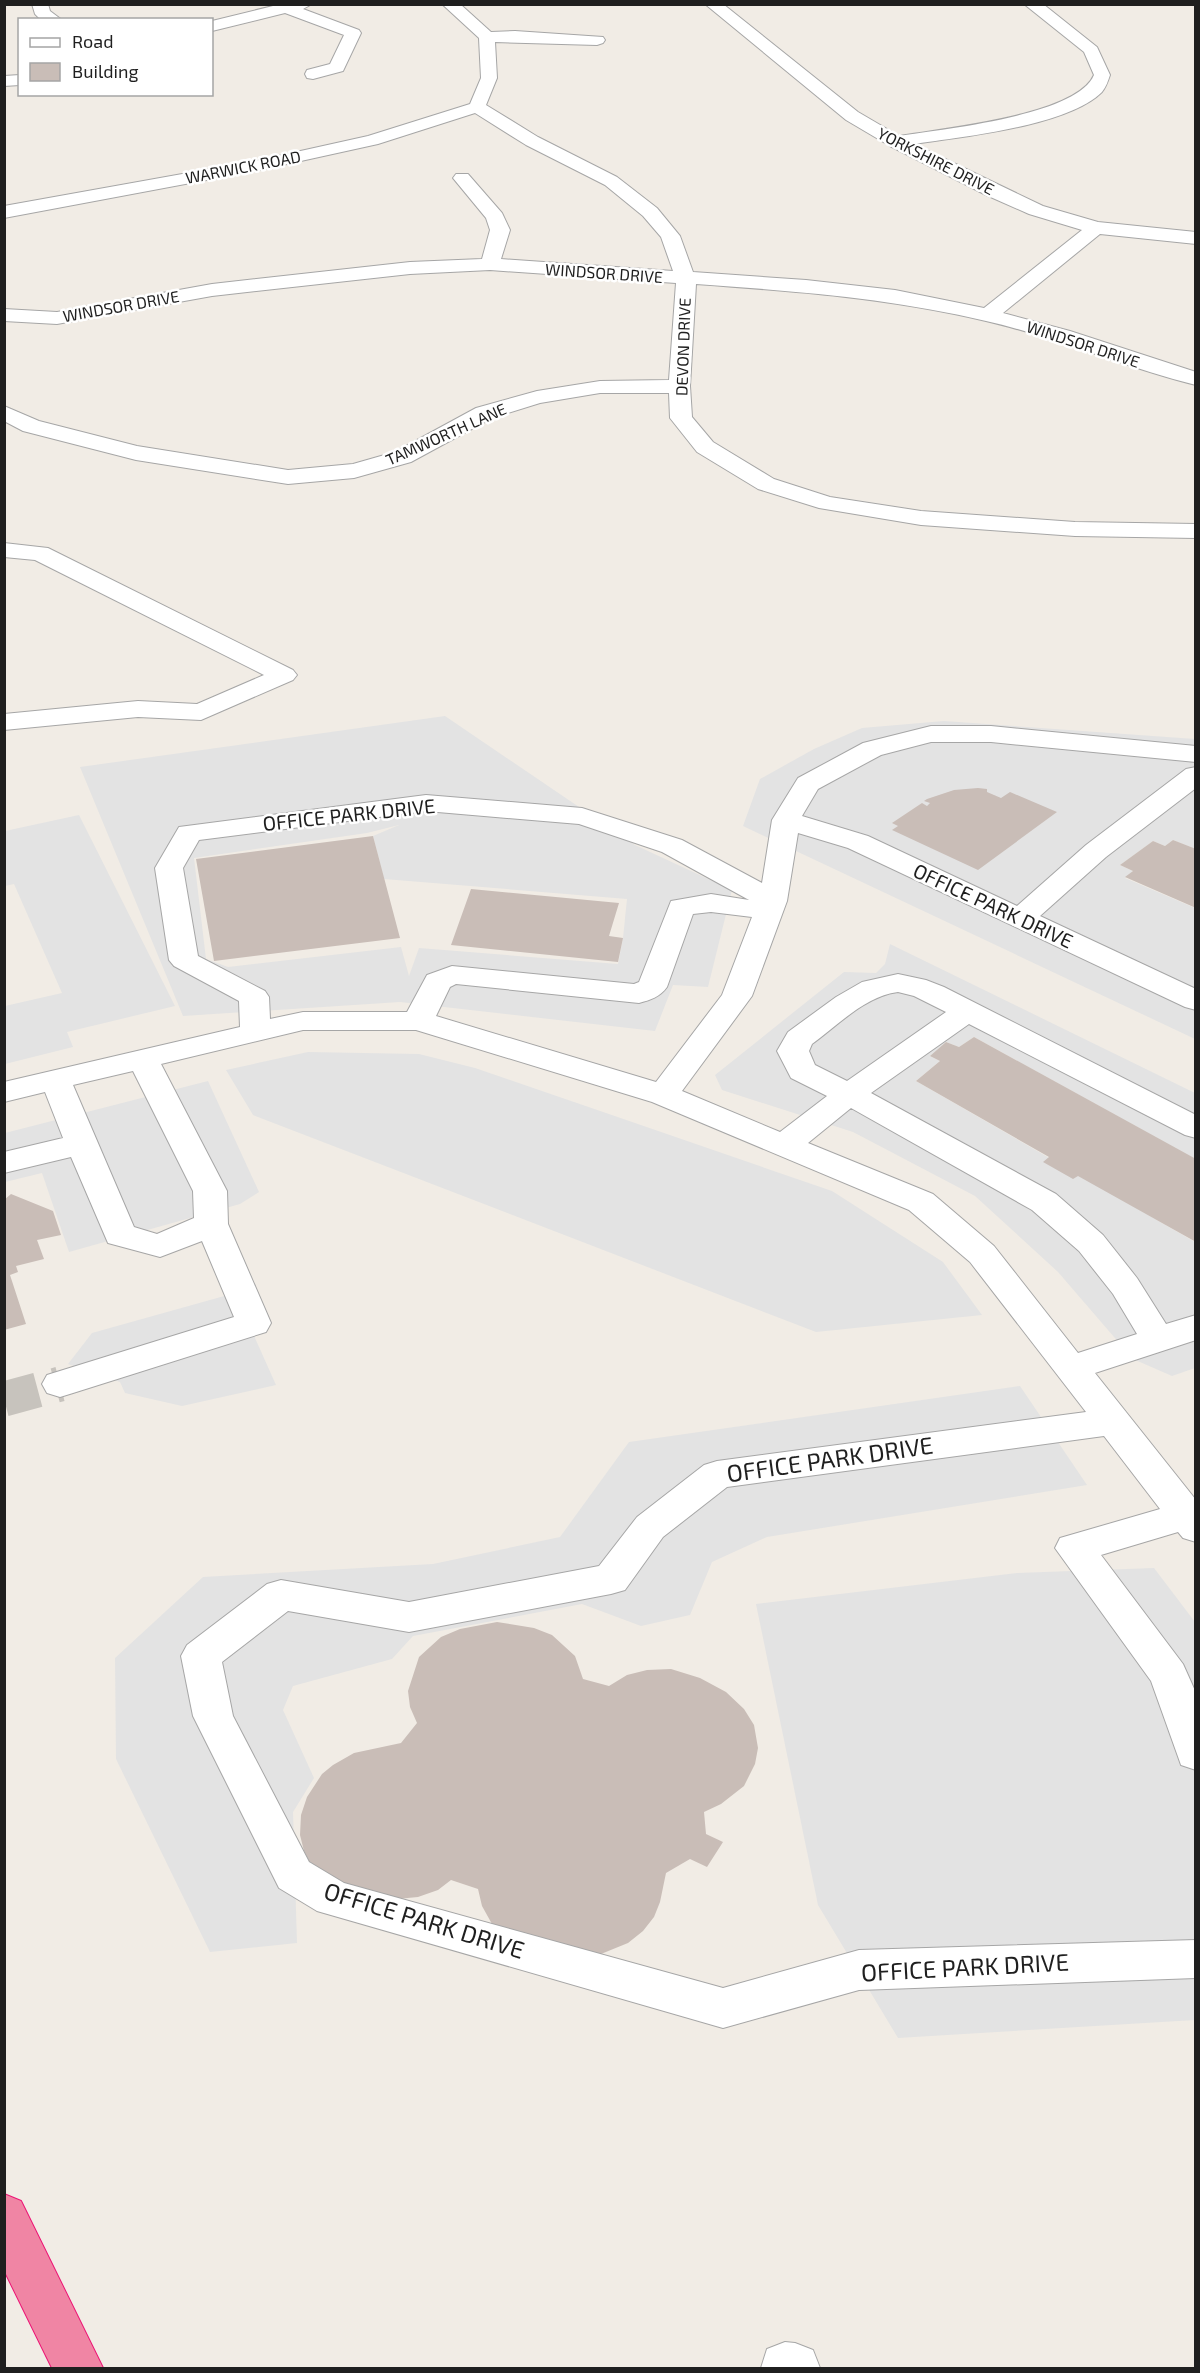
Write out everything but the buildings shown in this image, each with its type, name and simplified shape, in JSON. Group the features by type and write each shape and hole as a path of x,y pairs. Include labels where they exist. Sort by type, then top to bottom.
{"highway":[{"path":"4,2217 78,2368"}],"street":[{"path":"40,4 44,14 51,18"},
{"path":"213,26 304,4"},
{"path":"450,4 487,38 489,78 477,107"},
{"name":"YORKSHIRE DRIVE","path":"713,4 852,116 896,142 1015,201 1096,228 1196,238"},
{"path":"896,142 1022,120 1070,105 1096,88 1102,75 1090,50 1032,4"},
{"path":"286,8 353,33 337,67 313,74"},
{"path":"487,38 515,36 597,40"},
{"name":"WARWICK ROAD","path":"4,212 260,165 361,143 477,107"},
{"name":"DEVON DRIVE","path":"477,107 532,141 611,181 650,212 670,236 686,279 679,386 681,418 705,447 766,483 826,503 921,518 1075,529 1196,531"},
{"path":"462,178 495,217 500,230 490,264"},
{"path":"988,315 1096,228"},
{"name":"WINDSOR DRIVE","path":"4,315 57,318 212,290 410,268 490,264 806,286 873,294 988,315 1063,335 1196,379"},
{"name":"TAMWORTH LANE","path":"4,412 31,426 136,453 288,477 354,471 403,457 484,413 537,397 600,387 679,386"},
{"path":"4,550 40,553 284,675 201,712 138,709 4,722"},
{"path":"663,1095 737,996 771,906 786,820 808,784 872,749 931,734 991,734 1196,754"},
{"path":"1020,918 1047,898 1093,853 1196,775"},
{"name":"OFFICE PARK DRIVE","path":"255,1030 255,997 184,960 169,868 189,833 426,803 582,816 672,846 771,906"},
{"name":"OFFICE PARK DRIVE","path":"786,820 858,842 1196,1001"},
{"path":"418,1022 438,981 452,975 639,994 652,987 681,907 711,903 771,906"},
{"path":"1158,1339 1125,1287 1091,1243 1044,1202 849,1094 802,1071 793,1051 799,1039 876,985 900,983 918,987 967,1011 1196,1128"},
{"path":"784,1145 849,1094 967,1011"},
{"path":"4,1092 255,1030 303,1021 418,1022 663,1095 921,1202 982,1254 1191,1522 1074,1548 1169,1675 1196,1754"},
{"path":"60,1384 254,1323 211,1216 210,1191 142,1058"},
{"path":"54,1079 120,1235 160,1246 211,1216"},
{"path":"4,1163 82,1144"},
{"path":"1071,1368 1196,1327"},
{"name":"OFFICE PARK DRIVE","path":"1113,1422 717,1474 651,1527 611,1579 409,1617 280,1595 201,1656 213,1716 294,1875 332,1898 723,2008 859,1970 1196,1959"}],"shaded area":[{"path":"445,716 635,845 732,890 708,987 673,985 655,1031 400,1002 183,1016 80,767","holes":["399,825 373,836 384,879 627,899 618,964 419,948 409,976 401,947 228,967 206,959 194,858 367,833"]},
{"path":"944,721 1195,739 1195,849 1173,840 1165,846 1153,841 1120,865 1133,871 1125,878 1195,908 1195,1039 743,826 760,779 814,749 862,728"},
{"path":"79,815 175,1006 67,1032 73,1047 5,1064 5,1006 62,993 14,884 5,886 5,831"},
{"path":"890,944 1195,1093 1195,1159 974,1037 959,1047 946,1042 930,1056 940,1061 916,1081 1195,1242 1195,1368 1172,1376 1133,1359 1058,1272 975,1196 853,1132 722,1090 715,1075 844,972 876,973 885,964"},
{"path":"308,1052 419,1054 475,1068 832,1191 943,1262 982,1315 816,1332 253,1115 226,1070"},
{"path":"208,1081 259,1192 240,1204 69,1252 42,1173 5,1182 5,1133"},
{"path":"235,1293 276,1385 182,1406 125,1393 120,1382 68,1364 92,1333"},
{"path":"1020,1386 1087,1485 767,1537 712,1562 690,1615 641,1626 582,1604 413,1636 392,1659 293,1686 283,1710 314,1778 293,1812 297,1943 210,1952 116,1759 115,1658 203,1577 433,1564 560,1537 629,1442"},
{"path":"1154,1568 1195,1622 1195,2020 898,2038 818,1905 756,1604 1017,1573"}],"tunnel":[{"path":"4,1399 60,1384"}]}
